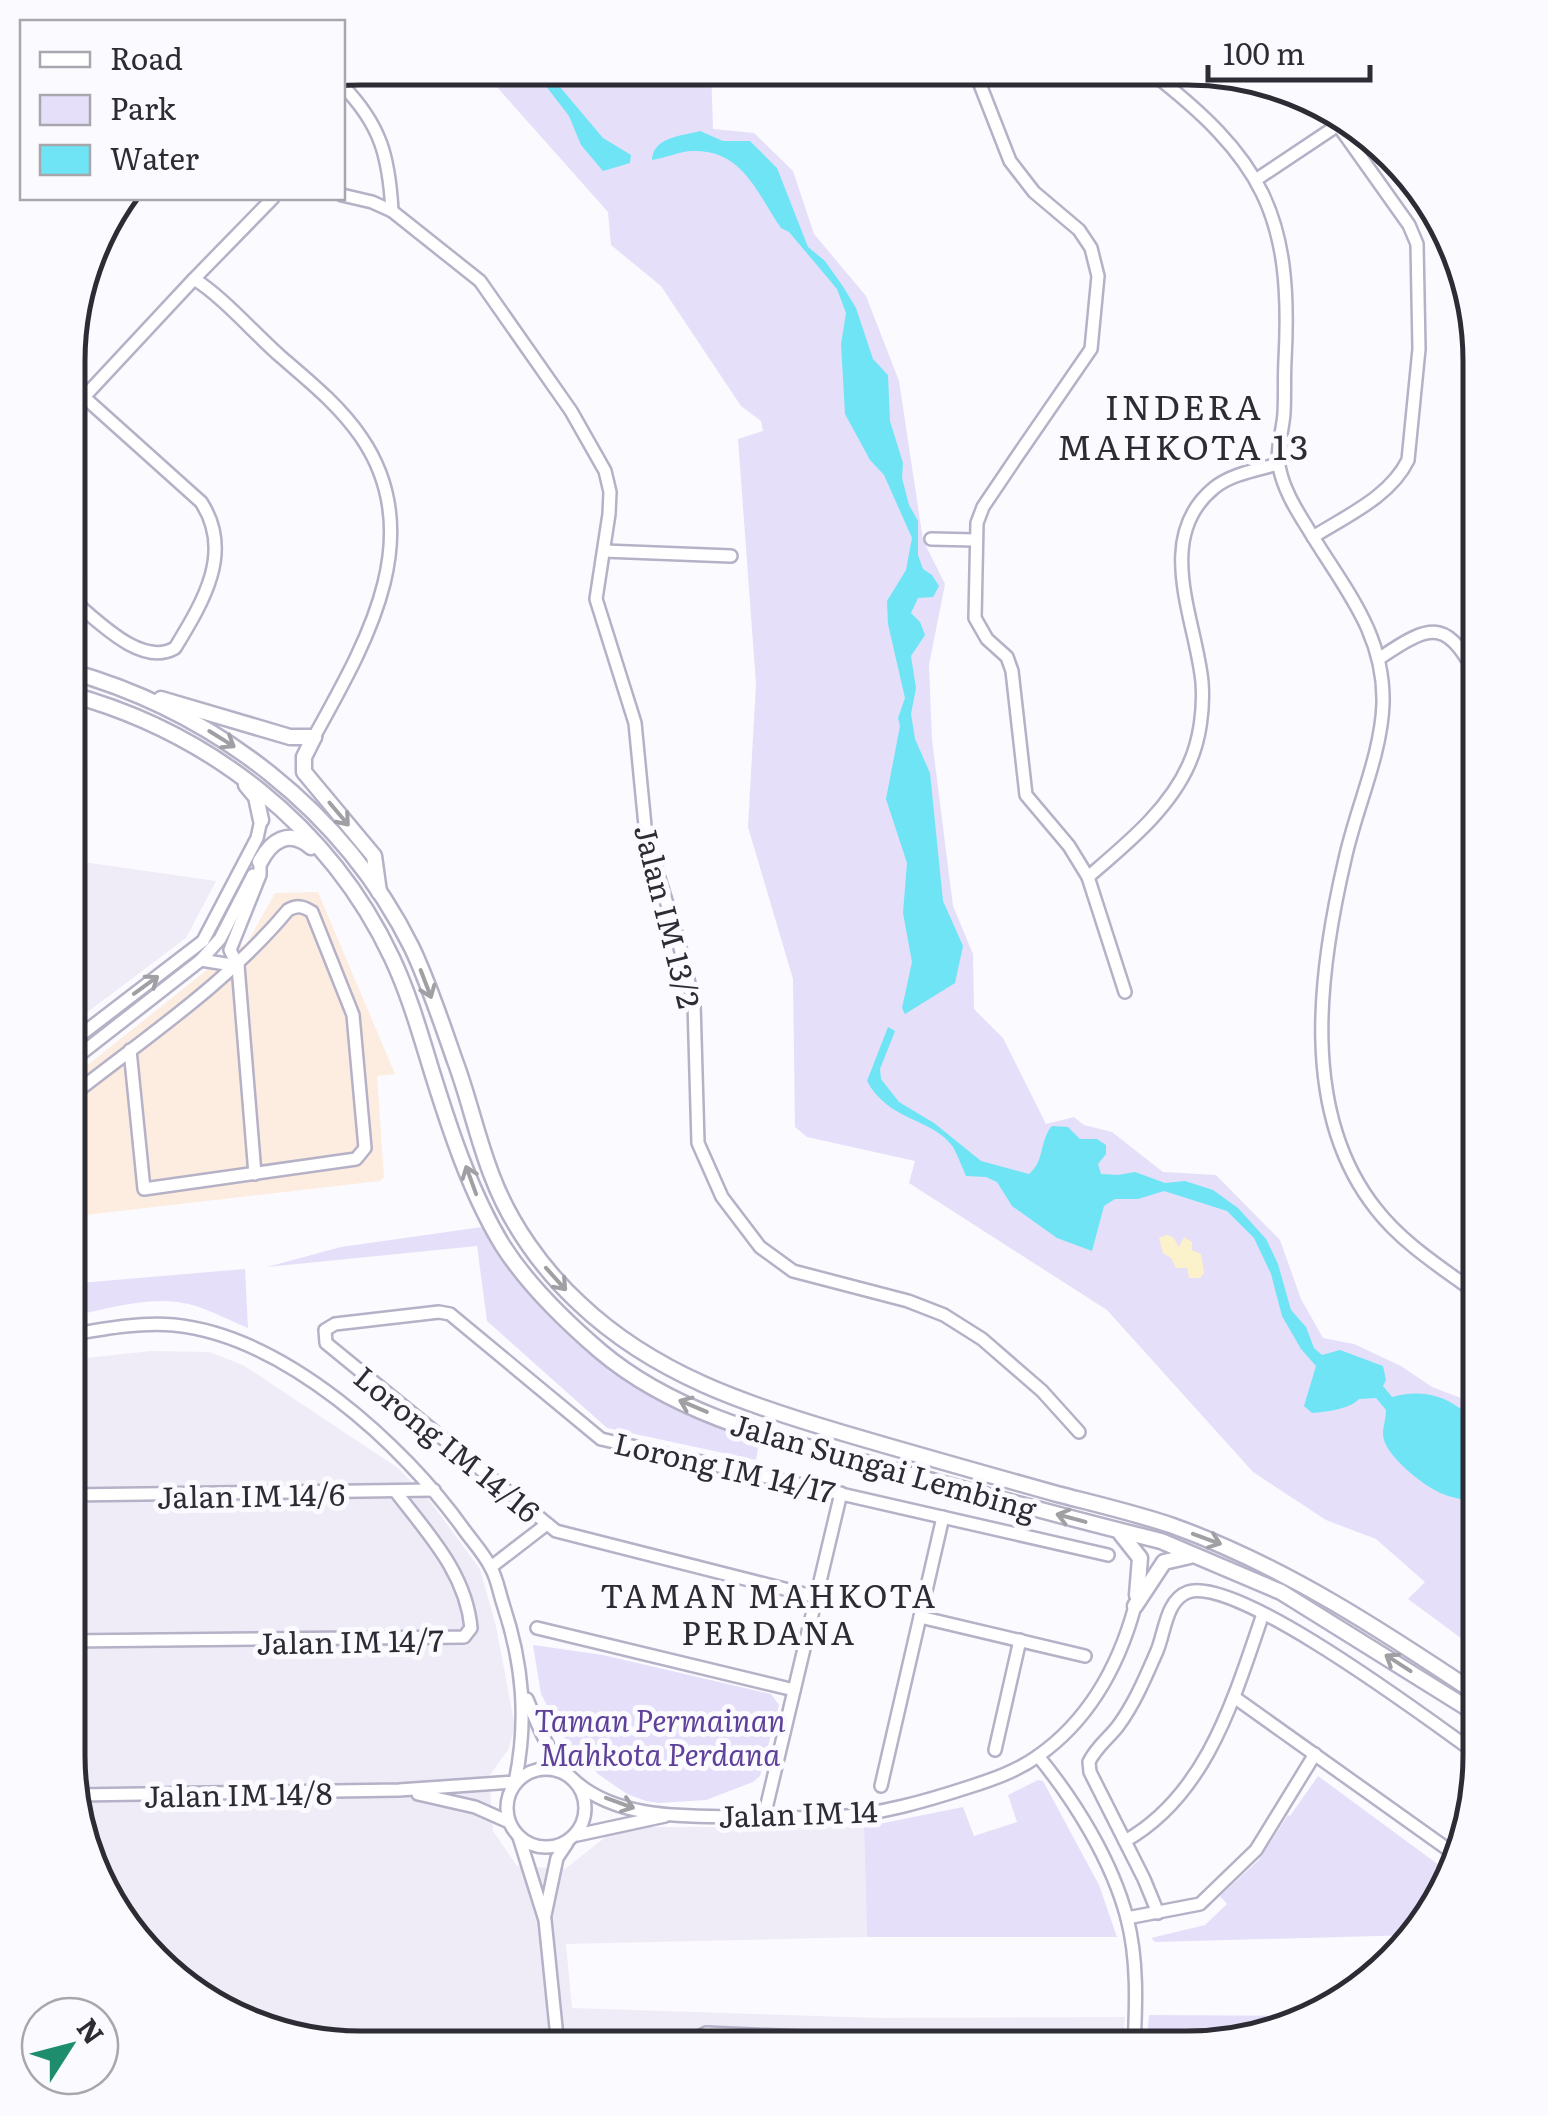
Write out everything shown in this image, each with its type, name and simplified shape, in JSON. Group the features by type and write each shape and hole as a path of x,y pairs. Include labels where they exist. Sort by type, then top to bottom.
{"main road":[{"name":"Jalan Sungai Lembing","path":"85,676 144,696 259,763 305,801 379,894 412,948 457,1064 502,1200 549,1273 622,1339 697,1384 773,1412 1167,1524 1234,1549 1380,1630 1462,1684"},
{"path":"144,696 188,705 290,737 314,737 304,757 304,772 374,856 379,894"},
{"name":"Jalan Sungai Lembing","path":"85,699 124,711 198,748 235,772 284,808 350,886 391,956 414,1011 432,1074 477,1196 504,1248 550,1304 602,1353 681,1402 762,1434 1161,1542 1204,1558 1280,1592 1462,1705"},
{"path":"235,772 256,797 261,820"},
{"path":"260,862 274,842 299,838 350,886"},
{"path":"1111,1528 1131,1542 1140,1558 1135,1606"},
{"path":"1135,1606 1164,1562 1179,1557 1204,1558"}],"street":[{"path":"980,85 1010,162 1034,192 1079,230 1092,248 1098,276 1091,350 977,523 976,618 987,639 1007,657 1012,671 1024,788 1088,877 1126,992"},
{"path":"1166,85 1214,124 1257,179 1279,238 1283,267 1286,336 1278,464 1291,502 1361,614 1380,658 1380,726 1345,857 1329,940 1322,1028 1328,1091 1342,1148 1375,1208 1414,1248 1462,1283"},
{"path":"345,88 372,118 382,143 392,211"},
{"path":"1257,179 1331,126"},
{"path":"1313,538 1376,497 1401,474 1408,460 1419,349 1417,244 1409,225 1350,139"},
{"name":"Jalan IM 13/2","path":"345,196 392,211 480,281 594,448 610,492 596,599 635,723 646,836 678,936 694,1003 698,1143 710,1176 748,1234 793,1271 944,1314 982,1339 1042,1391 1080,1432"},
{"path":"85,396 271,200"},
{"path":"194,279 336,405 362,438 381,472 390,502 385,590 348,675 314,737"},
{"path":"85,398 202,502 210,516 217,555 214,574 172,651 151,654 134,646 85,609"},
{"path":"1088,877 1165,803 1189,764 1202,717 1202,694 1181,566 1191,518 1213,488 1278,464"},
{"path":"931,539 976,540"},
{"path":"604,552 731,556"},
{"path":"1380,658 1421,632 1436,631 1449,638 1463,654"},
{"path":"85,1032 203,941 258,838 261,820"},
{"path":"85,1051 201,960 220,939 260,862"},
{"path":"254,1174 238,966 230,950 260,875 260,862"},
{"path":"85,1085 130,1050 238,966 296,906 312,912 354,1015 365,1148 356,1160 144,1190 130,1050"},
{"path":"201,960 238,966"},
{"name":"Lorong IM 14/17","path":"323,1333 335,1324 439,1312 458,1318 602,1439 1108,1554"},
{"path":"85,1333 174,1325 206,1331 245,1344 298,1373 394,1449 434,1490 491,1567 511,1629 523,1692 523,1740 515,1782 506,1804 508,1822 519,1837 545,1920 556,2031"},
{"name":"Lorong IM 14/16","path":"323,1333 326,1342 556,1531 816,1597"},
{"name":"Jalan IM 14/6","path":"85,1495 434,1490"},
{"name":"Jalan IM 14/7","path":"85,1642 464,1637 470,1620 457,1576 396,1492"},
{"path":"764,1817 841,1493"},
{"path":"881,1786 943,1517"},
{"path":"491,1567 546,1524"},
{"path":"1158,1913 1090,1772 1093,1754 1118,1726 1140,1690 1177,1599 1192,1590 1223,1596 1308,1636 1462,1743"},
{"name":"Jalan IM 14","path":"665,1816 840,1817 906,1806 1004,1776 1038,1756 1069,1729 1093,1700 1118,1654 1135,1606"},
{"path":"1124,1841 1144,1830 1190,1782 1234,1696 1263,1614"},
{"path":"920,1617 1085,1656"},
{"path":"537,1628 794,1690"},
{"path":"995,1750 1020,1640"},
{"path":"523,1692 548,1742 584,1798 585,1814 557,1858 545,1920"},
{"path":"1234,1696 1446,1848"},
{"path":"1127,1918 1196,1906 1254,1852 1315,1754"},
{"path":"1038,1756 1094,1843 1127,1918 1134,1972 1134,2031"},
{"path":"515,1782 541,1768 561,1772 612,1801 665,1816"},
{"name":"Jalan IM 14/8","path":"88,1795 399,1790 515,1782"},
{"name":"Jalan IM 14/8","path":"399,1790 475,1807 508,1822"},
{"path":"519,1837 543,1848 665,1816"}],"shaded area":[{"path":"85,862 216,881 186,938 85,1014"},
{"path":"318,892 395,1074 377,1076 384,1177 380,1181 85,1215 85,1067 238,945 245,947 275,893"},
{"path":"151,1351 209,1352 243,1365 398,1468 430,1501 480,1569 496,1626 515,1727 508,1750 489,1776 493,1831 517,1866 565,1869 608,1835 636,1827 864,1827 867,1937 566,1944 572,2008 880,2018 1125,2017 1124,2031 361,2031 289,2022 223,1994 179,1963 131,1909 113,1877 90,1809 85,1755 85,1358"}],"green space":[{"path":"495,85 712,85 713,129 754,133 793,171 814,234 866,296 899,381 923,540 945,584 929,665 932,740 953,906 973,954 974,1009 1003,1038 1046,1124 1074,1117 1084,1125 1112,1132 1163,1172 1216,1175 1280,1240 1301,1299 1323,1338 1354,1344 1401,1366 1432,1387 1462,1399 1462,1639 1408,1599 1425,1582 1376,1539 1326,1520 1253,1472 1107,1310 909,1183 915,1161 807,1137 795,1127 793,979 748,827 756,684 738,439 763,431 761,421 741,406 661,286 611,245 608,212"},
{"path":"482,1227 509,1268 566,1333 632,1382 755,1439 759,1443 756,1460 607,1428 487,1321 477,1246 267,1267 341,1247"},
{"path":"245,1269 248,1328 180,1302 132,1304 85,1314 85,1283"},
{"name":"Taman Permainan Mahkota Perdana","path":"533,1645 603,1655 771,1694 779,1705 760,1776 706,1800 659,1803 627,1794 598,1774 563,1736 541,1694"},
{"path":"1318,1776 1440,1865 1417,1909 1396,1935 1155,1942 1151,1938 1205,1925 1227,1904 1220,1896 1259,1860"},
{"path":"1043,1781 1099,1885 1117,1937 867,1937 864,1827 963,1807 974,1836 1017,1822 1008,1795"},
{"path":"1149,2015 1277,2016 1223,2029 1148,2031"}],"sand":[{"path":"1167,1235 1179,1247 1184,1237 1192,1242 1192,1250 1201,1254 1204,1273 1200,1278 1189,1278 1187,1268 1176,1268 1163,1253 1159,1238"}],"water":[{"path":"545,85 558,85 603,138 631,155 630,163 603,171 581,145 569,116"},
{"path":"700,131 723,141 750,141 777,168 808,247 825,261 856,308 873,359 888,375 890,421 903,463 902,478 909,505 918,521 918,555 923,569 939,586 933,597 918,598 911,613 925,635 911,656 916,688 911,714 915,739 930,773 943,901 963,946 955,983 905,1014 902,1008 912,962 903,913 907,863 886,799 900,726 898,718 905,698 888,624 887,601 906,570 912,538 884,475 870,460 845,414 841,344 846,313 837,289 789,232 781,228 736,165 709,152 691,151 652,160 657,146 663,142"},
{"path":"888,1027 895,1031 880,1069 881,1079 899,1102 934,1123 981,1161 1029,1174 1038,1163 1052,1126 1068,1127 1080,1139 1097,1139 1106,1145 1106,1154 1098,1164 1101,1174 1135,1172 1165,1183 1185,1181 1213,1190 1238,1208 1266,1239 1278,1264 1291,1310 1306,1327 1314,1348 1322,1355 1340,1350 1383,1366 1383,1386 1392,1397 1429,1395 1462,1411 1462,1500 1435,1490 1397,1460 1383,1434 1386,1410 1376,1398 1359,1399 1344,1408 1318,1413 1304,1406 1316,1366 1282,1316 1271,1274 1254,1238 1227,1211 1164,1191 1138,1199 1115,1199 1104,1206 1092,1251 1057,1238 1012,1206 997,1182 966,1176 953,1147 944,1138 887,1105 867,1081"}],"district":[{"name":"INDERA MAHKOTA 13","path":"1184,425"},
{"name":"TAMAN MAHKOTA PERDANA","path":"769,1612"}]}
